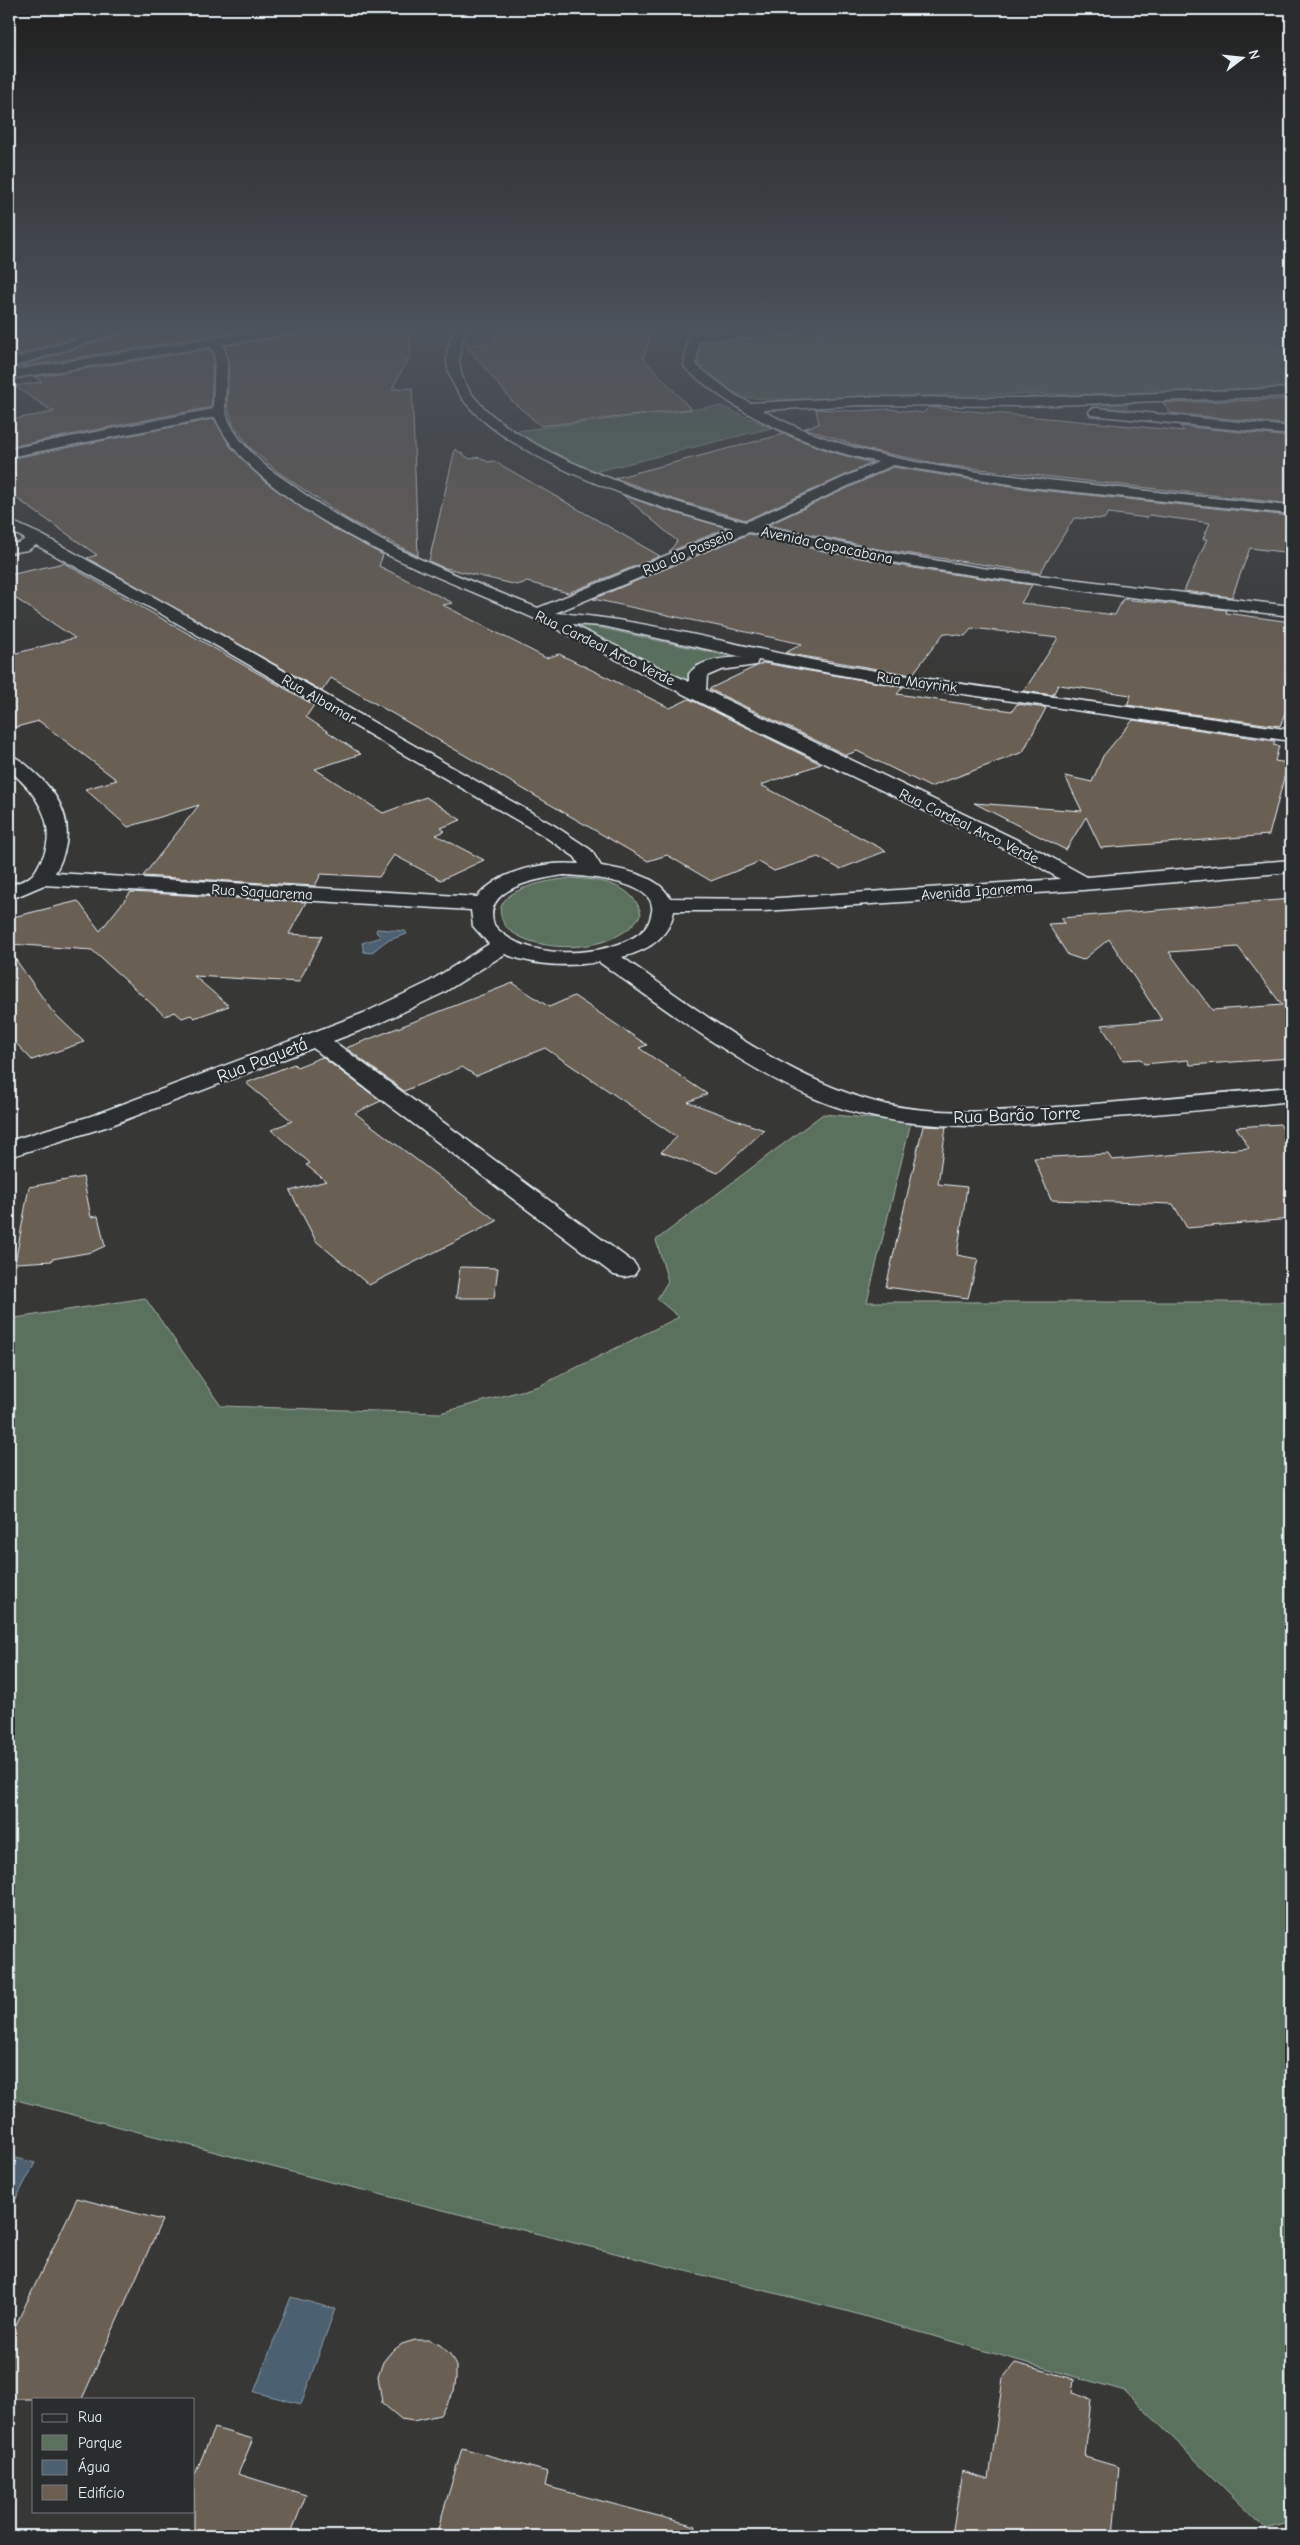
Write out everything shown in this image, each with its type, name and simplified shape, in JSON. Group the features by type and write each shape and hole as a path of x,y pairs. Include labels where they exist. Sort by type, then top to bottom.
{"street":[{"path":"9,453 41,447"},
{"name":"Rua Cardeal Arco Verde","path":"240,447 254,463 310,506 386,547 452,579 542,616 697,694 1031,854 1083,884"},
{"name":"Avenida Copacabana","path":"529,447 598,479 663,503 746,528 822,545 945,567 1106,589 1291,611"},
{"path":"842,447 892,461 1013,480 1291,510"},
{"name":"Rua do Passeio","path":"542,616 746,528 892,461"},
{"name":"Rua Albamar","path":"9,524 37,538 548,830 584,854 592,870"},
{"path":"9,548 23,547 37,538"},
{"name":"Rua Mayrink","path":"542,616 603,621 774,659 880,677 1291,735"},
{"path":"697,694 698,674 706,669 716,665 774,659"},
{"path":"9,760 35,781 57,822 56,849 41,879 9,894"},
{"name":"Avenida Ipanema","path":"663,904 764,905 1083,884 1291,866"},
{"path":"564,870 592,870 616,874 637,882 653,892 663,904 664,916 659,928 646,940 628,949 604,955 577,958 550,958 524,953 503,945 490,936 482,925 480,915 483,904 494,891 512,880 564,870"},
{"name":"Rua Saquarema","path":"41,879 483,904"},
{"name":"Rua Paquetá","path":"9,1149 100,1121 372,1018 435,988 503,945"},
{"name":"Rua Barão Torre","path":"604,955 764,1063 827,1094 882,1110 946,1118 1001,1119 1291,1094"},
{"path":"316,1039 624,1269"}],"green space":[{"path":"539,447 696,447 594,472"},
{"path":"574,622 742,659 710,662 692,671 690,683 567,625"},
{"path":"572,878 614,885 631,896 641,914 631,926 618,936 583,946 565,947 529,941 510,931 503,922 501,906 507,898 516,892 540,883"},
{"path":"823,1114 911,1122 867,1302 1291,1302 1291,2522 1266,2529 1125,2391 846,2311 303,2175 9,2098 9,1319 145,1298 221,1406 440,1413 539,1386 679,1317 657,1299 668,1281 656,1240"}],"water":[{"path":"377,929 405,931 407,934 386,941 371,953 364,952 362,943 381,937 376,932"},
{"path":"9,2156 35,2163 9,2212"},
{"path":"291,2297 335,2309 301,2404 254,2392"}],"building":[{"path":"72,447 231,447 264,481 331,527 383,555 379,566 453,603 443,605 546,658 559,654 670,708 689,699 821,764 761,785 886,851 840,869 818,857 774,871 759,862 711,881 667,855 648,861 331,678 322,691 87,558 97,555 9,493 9,459"},
{"path":"249,447 414,447 418,556 347,519 278,472"},
{"path":"735,447 818,447 872,463 746,520 676,500 615,478"},
{"path":"860,447 1291,447 1291,504 944,465"},
{"path":"455,449 470,459 479,457 488,462 494,461 660,556 568,593 527,582 517,585 442,567 429,561"},
{"path":"893,467 1029,489 1291,516 1291,553 1250,548 1232,597 1184,591 1207,539 1203,539 1210,523 1149,515 1147,518 1108,513 1104,519 1074,518 1040,573 878,549 768,525"},
{"path":"623,495 661,509 727,528 669,552 677,541"},
{"path":"749,534 827,552 930,571 1032,585 1021,603 1115,615 1123,599 1227,610 1226,613 1291,622 1291,697 1280,726 1127,705 1131,695 1067,686 1058,685 1053,695 1024,691 1058,638 972,628 965,636 944,633 912,675 785,653 802,644 593,599"},
{"path":"64,563 314,705 306,717 361,754 315,769 383,813 426,797 461,820 441,828 445,831 436,835 484,860 441,880 394,855 379,877 321,874 315,886 143,876 199,805 128,827 85,789 117,780 39,721 9,729 9,655 75,638 9,594 9,575"},
{"path":"763,663 903,687 897,694 1012,711 1017,704 1046,708 1023,752 930,787 857,751 846,755 709,689"},
{"path":"1133,720 1275,741 1273,745 1279,746 1275,761 1288,763 1269,835 1101,848 1086,817 1066,850 974,803 1082,811 1065,776 1092,782 1103,756"},
{"path":"131,892 306,902 289,934 322,936 299,982 194,976 229,1006 194,1018 191,1015 182,1018 175,1012 165,1016 92,950 9,944 9,918 78,901 100,931"},
{"path":"1291,899 1291,1058 1190,1065 1188,1060 1144,1064 1141,1059 1123,1060 1101,1025 1162,1020 1109,939 1083,960 1068,955 1048,924 1065,923 1061,918","holes":["1238,947 1282,1005 1212,1010 1169,952"]},
{"path":"9,950 52,1011 84,1042 32,1060 9,1036"},
{"path":"513,983 549,1007 574,996 647,1045 639,1048 707,1094 688,1102 764,1130 718,1173 661,1152 677,1137 545,1048 476,1076 462,1067 404,1091 346,1048"},
{"path":"322,1057 381,1101 355,1113 497,1221 369,1285 316,1241 290,1191 326,1181 306,1165 310,1163 271,1130 292,1121 246,1083 294,1064 297,1067"},
{"path":"1280,1124 1283,1129 1291,1128 1291,1219 1187,1228 1173,1204 1051,1200 1034,1158 1108,1154 1112,1160 1249,1148 1236,1127"},
{"path":"923,1126 946,1127 938,1184 967,1187 957,1255 978,1259 968,1298 886,1287"},
{"path":"83,1177 91,1217 98,1216 105,1246 92,1252 52,1259 52,1261 15,1263 29,1187"},
{"path":"460,1267 498,1268 494,1298 456,1298"},
{"path":"77,2198 162,2220 82,2398 9,2399 9,2339"},
{"path":"415,2340 428,2340 440,2345 450,2354 456,2366 456,2379 454,2391 440,2415 413,2421 401,2419 382,2403 378,2376 383,2362 391,2352 402,2344"},
{"path":"1015,2363 1074,2379 1072,2393 1091,2399 1085,2457 1119,2467 1113,2536 952,2536 962,2471 989,2479 1003,2378"},
{"path":"214,2428 253,2439 238,2474 306,2495 290,2536 194,2536 195,2475"},
{"path":"462,2448 548,2472 545,2486 696,2526 694,2536 436,2536"}]}
